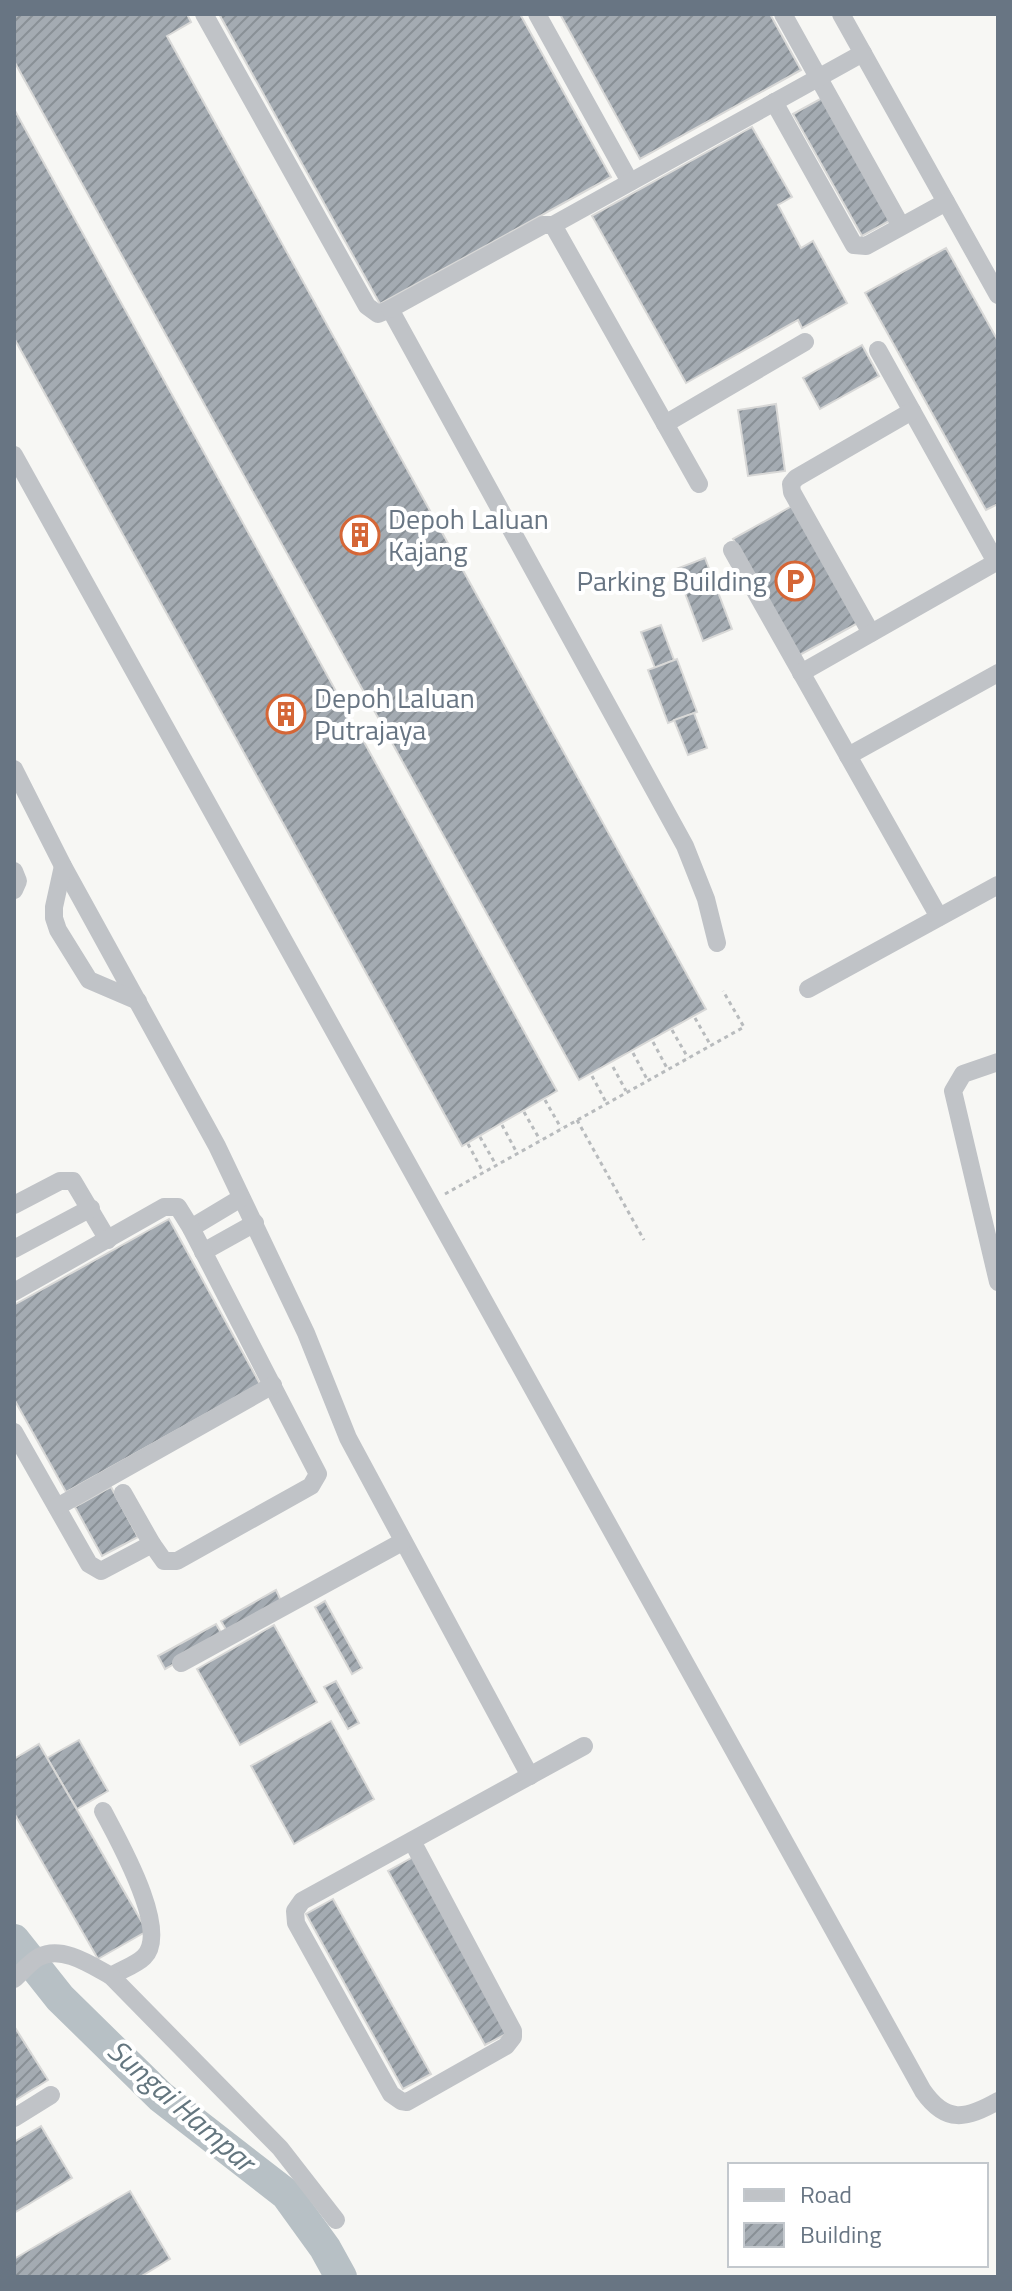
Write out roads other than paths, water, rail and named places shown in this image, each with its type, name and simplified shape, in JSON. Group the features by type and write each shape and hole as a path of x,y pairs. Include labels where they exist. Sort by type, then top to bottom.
{"street":[{"path":"204,14 367,306 378,314 543,225 553,225 863,53"},
{"path":"537,14 630,182"},
{"path":"783,14 901,226"},
{"path":"841,14 998,295"},
{"path":"774,102 854,245 866,246 946,202"},
{"path":"553,225 699,484"},
{"path":"390,309 685,846 706,899 717,943"},
{"path":"665,424 805,342"},
{"path":"801,673 997,561 878,350"},
{"path":"871,633 792,492 791,484 796,478 912,411"},
{"path":"14,455 923,2091 933,2105 946,2115 978,2112 998,2101"},
{"path":"732,550 939,917"},
{"path":"848,756 998,673"},
{"path":"14,769 63,866 217,1146 306,1333 348,1438 530,1776"},
{"path":"63,866 54,918 65,943 89,980 138,1001"},
{"path":"14,871 18,881 14,890"},
{"path":"808,989 998,885"},
{"path":"998,1062 963,1074 953,1091 998,1282"},
{"path":"14,1205 67,1179 78,1186 108,1240"},
{"path":"191,1228 241,1198"},
{"path":"14,1292 171,1205 183,1212 316,1468 316,1481 177,1561 164,1561 123,1493"},
{"path":"14,1249 91,1208"},
{"path":"203,1252 255,1223"},
{"path":"57,1507 273,1385"},
{"path":"14,1432 94,1569 107,1570 152,1544"},
{"path":"181,1663 402,1542"},
{"path":"412,1841 513,2031 506,2046 407,2102 391,2094 294,1917 298,1905 302,1901 584,1746"},
{"path":"103,1811 139,1882 152,1934 150,1948 144,1957 111,1976"},
{"path":"15,1978 39,1957 62,1954 82,1959 111,1976 280,2148 336,2220"},
{"path":"14,2118 51,2095"}],"waterway":[{"name":"Sungai Hampar","path":"14,1940 60,1998 161,2097 286,2194 325,2248 341,2277"}],"place":[{"name":"Depoh Laluan Kajang","path":"360,535"},
{"name":"Parking Building","path":"795,581"},
{"name":"Depoh Laluan Putrajaya","path":"286,714"}]}
